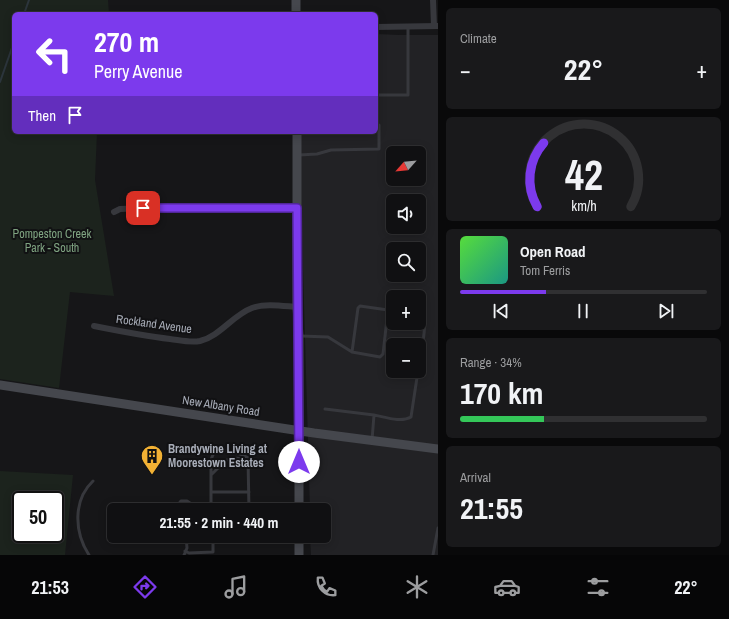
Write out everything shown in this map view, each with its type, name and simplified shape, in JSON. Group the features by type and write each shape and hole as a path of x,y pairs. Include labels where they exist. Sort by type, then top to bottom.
{"main road":[{"path":"296,0 296,12"},
{"path":"297,134 299,503"},
{"name":"New Albany Road","path":"0,385 299,430 438,449"},
{"path":"299,543 299,555"}],"street":[{"path":"378,27 436,26 434,0"},
{"path":"114,212 120,209 143,208 297,208"},
{"name":"Rockland Avenue","path":"94,326 184,341 200,341 211,336 241,313 253,308 265,306 297,306"}],"lane":[{"path":"378,95 408,94 408,26"},
{"path":"297,155 317,154 331,150 379,149 379,126"},
{"path":"352,352 358,308 360,306 386,310"},
{"path":"299,336 328,337 352,352 380,357 383,354 386,328"},
{"path":"325,409 400,420 409,419 412,417 417,378"},
{"path":"372,440 374,415"},
{"path":"211,503 211,460 216,451 237,453 248,458 249,503"},
{"path":"227,460 236,458 244,460 249,464"},
{"path":"211,476 220,466"},
{"path":"88,555 80,540 77,517 81,497 85,489 93,481"},
{"path":"211,492 249,492"},
{"path":"180,503 181,501 187,501 190,503"},
{"path":"434,555 438,528"},
{"path":"184,555 186,543"},
{"path":"185,551 189,553 213,552 213,543"}],"shaded area":[{"path":"378,34 438,35 438,555 311,555 310,543 331,543 331,503 310,503 299,134 378,134"}],"green space":[{"name":"Pompeston Creek Park - South","path":"0,0 108,0 109,12 12,12 12,134 97,134 95,180 114,296 70,292 59,388 0,379"},
{"path":"0,471 73,475 65,555 0,555"}],"waterway":[{"path":"25,12 29,0"},
{"path":"0,82 12,48"}],"place":[{"name":"Brandywine Living at Moorestown Estates","path":"152,476"}],"route":[{"path":"143,208 297,208 299,462"}]}
